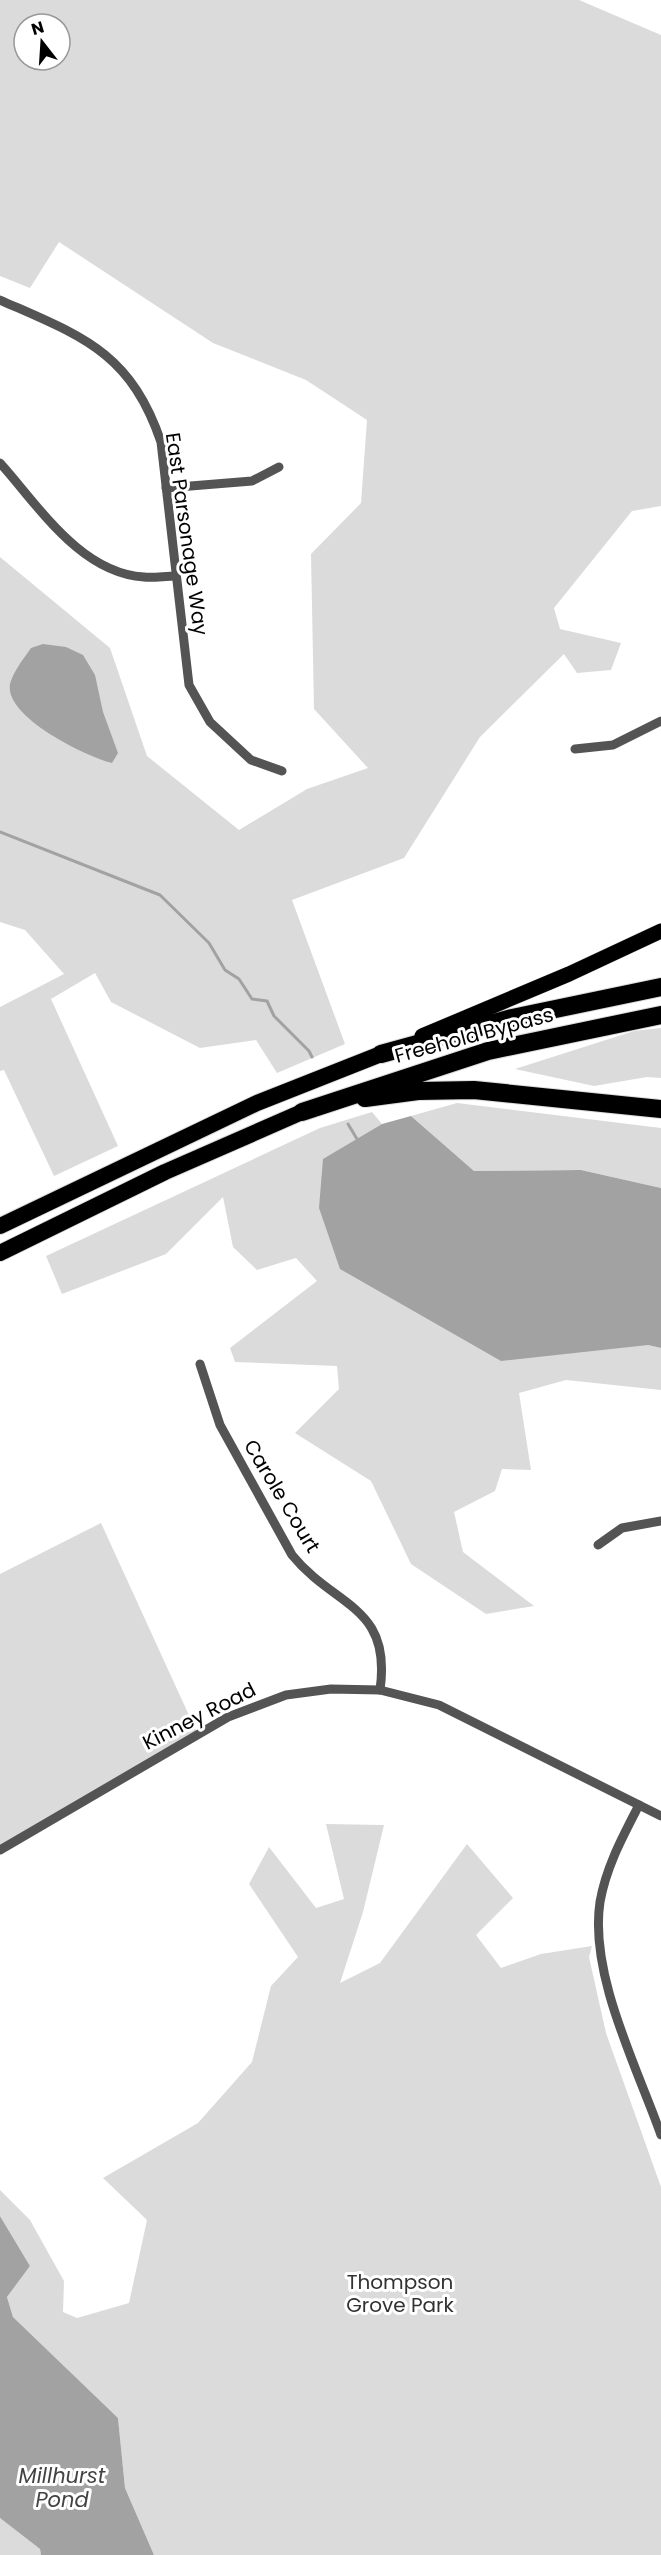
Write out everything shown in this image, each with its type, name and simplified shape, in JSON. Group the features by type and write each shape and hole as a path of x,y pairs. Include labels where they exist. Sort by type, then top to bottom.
{"highway":[{"name":"Freehold Bypass","path":"381,1054 512,1018 661,987"},
{"name":"Freehold Bypass","path":"302,1112 488,1051 661,1015"},
{"path":"0,1226 257,1103 381,1054"},
{"path":"0,1252 165,1172 302,1112 376,1096 418,1091 474,1089 661,1109"}],"main road":[{"path":"381,1054 523,994 661,931"}],"street":[{"name":"East Parsonage Way","path":"0,300 75,333 112,358 127,376 152,418 160,442 189,685 210,722 251,760 282,771"},
{"path":"0,463 72,543 88,557 142,577 176,576"},
{"path":"166,488 252,481 279,467"},
{"path":"575,749 613,745 661,722"},
{"name":"Carole Court","path":"200,1364 220,1425 292,1555 302,1567 364,1618 374,1630 383,1659 380,1690"},
{"path":"598,1545 622,1528 661,1521"},
{"name":"Kinney Road","path":"0,1850 200,1732 246,1709 307,1691 380,1690 418,1698 455,1712 661,1816"},
{"path":"639,1805 609,1870 600,1903 599,1942 608,1990 661,2135"}],"green space":[{"path":"0,0 579,0 661,35 661,506 632,511 554,608 560,629 621,643 611,670 577,673 564,654 480,737 404,858 292,900 345,1044 277,1073 256,1040 200,1048 111,1002 95,973 51,999 118,1146 54,1176 4,1070 0,1071 0,1007 64,974 25,930 0,922 0,557 110,648 147,756 239,830 307,789 368,768 314,709 311,554 361,503 367,420 306,380 213,343 59,242 30,288 0,276"},
{"path":"661,1028 661,1078 647,1077 594,1086 515,1069 634,1031"},
{"path":"457,1103 661,1128 661,1188 581,1170 474,1171 411,1116"},
{"path":"372,1112 382,1124 323,1160 648,1345 661,1348 661,1390 566,1380 519,1393 531,1470 502,1469 495,1491 454,1512 463,1552 534,1606 486,1614 411,1564 371,1481 295,1433 339,1389 337,1366 235,1362 230,1348 317,1281 296,1258 257,1270 233,1247 223,1197 166,1254 62,1294 46,1256 320,1128"},
{"path":"101,1523 198,1735 0,1850 0,1574"},
{"name":"Thompson Grove Park","path":"326,1824 384,1825 363,1912 340,1983 380,1963 467,1844 513,1898 476,1935 501,1968 541,1954 592,1946 589,1957 606,2033 661,2187 661,2555 154,2555 125,2488 118,2418 13,2317 7,2297 30,2266 0,2216 0,2190 30,2220 64,2281 63,2312 77,2318 129,2303 147,2220 103,2178 198,2123 252,2062 271,1986 298,1957 249,1884 269,1847 316,1908 344,1899"},
{"path":"0,2518 40,2549 41,2555 0,2555"}],"water":[{"path":"43,644 66,647 83,655 95,675 103,712 118,753 112,763 85,753 49,734 20,709 12,697 10,684 16,670 31,648"},
{"path":"411,1116 474,1171 581,1170 661,1188 661,1348 648,1345 501,1361 340,1269 319,1208 323,1159 382,1124"},
{"name":"Millhurst Pond","path":"0,2216 30,2266 7,2297 13,2317 118,2418 125,2488 154,2555 41,2555 40,2549 0,2518"}],"waterway":[{"path":"0,832 160,895 209,943 225,970 239,979 252,999 267,1001 274,1016 309,1051 312,1057"},
{"path":"348,1124 357,1139"}]}
